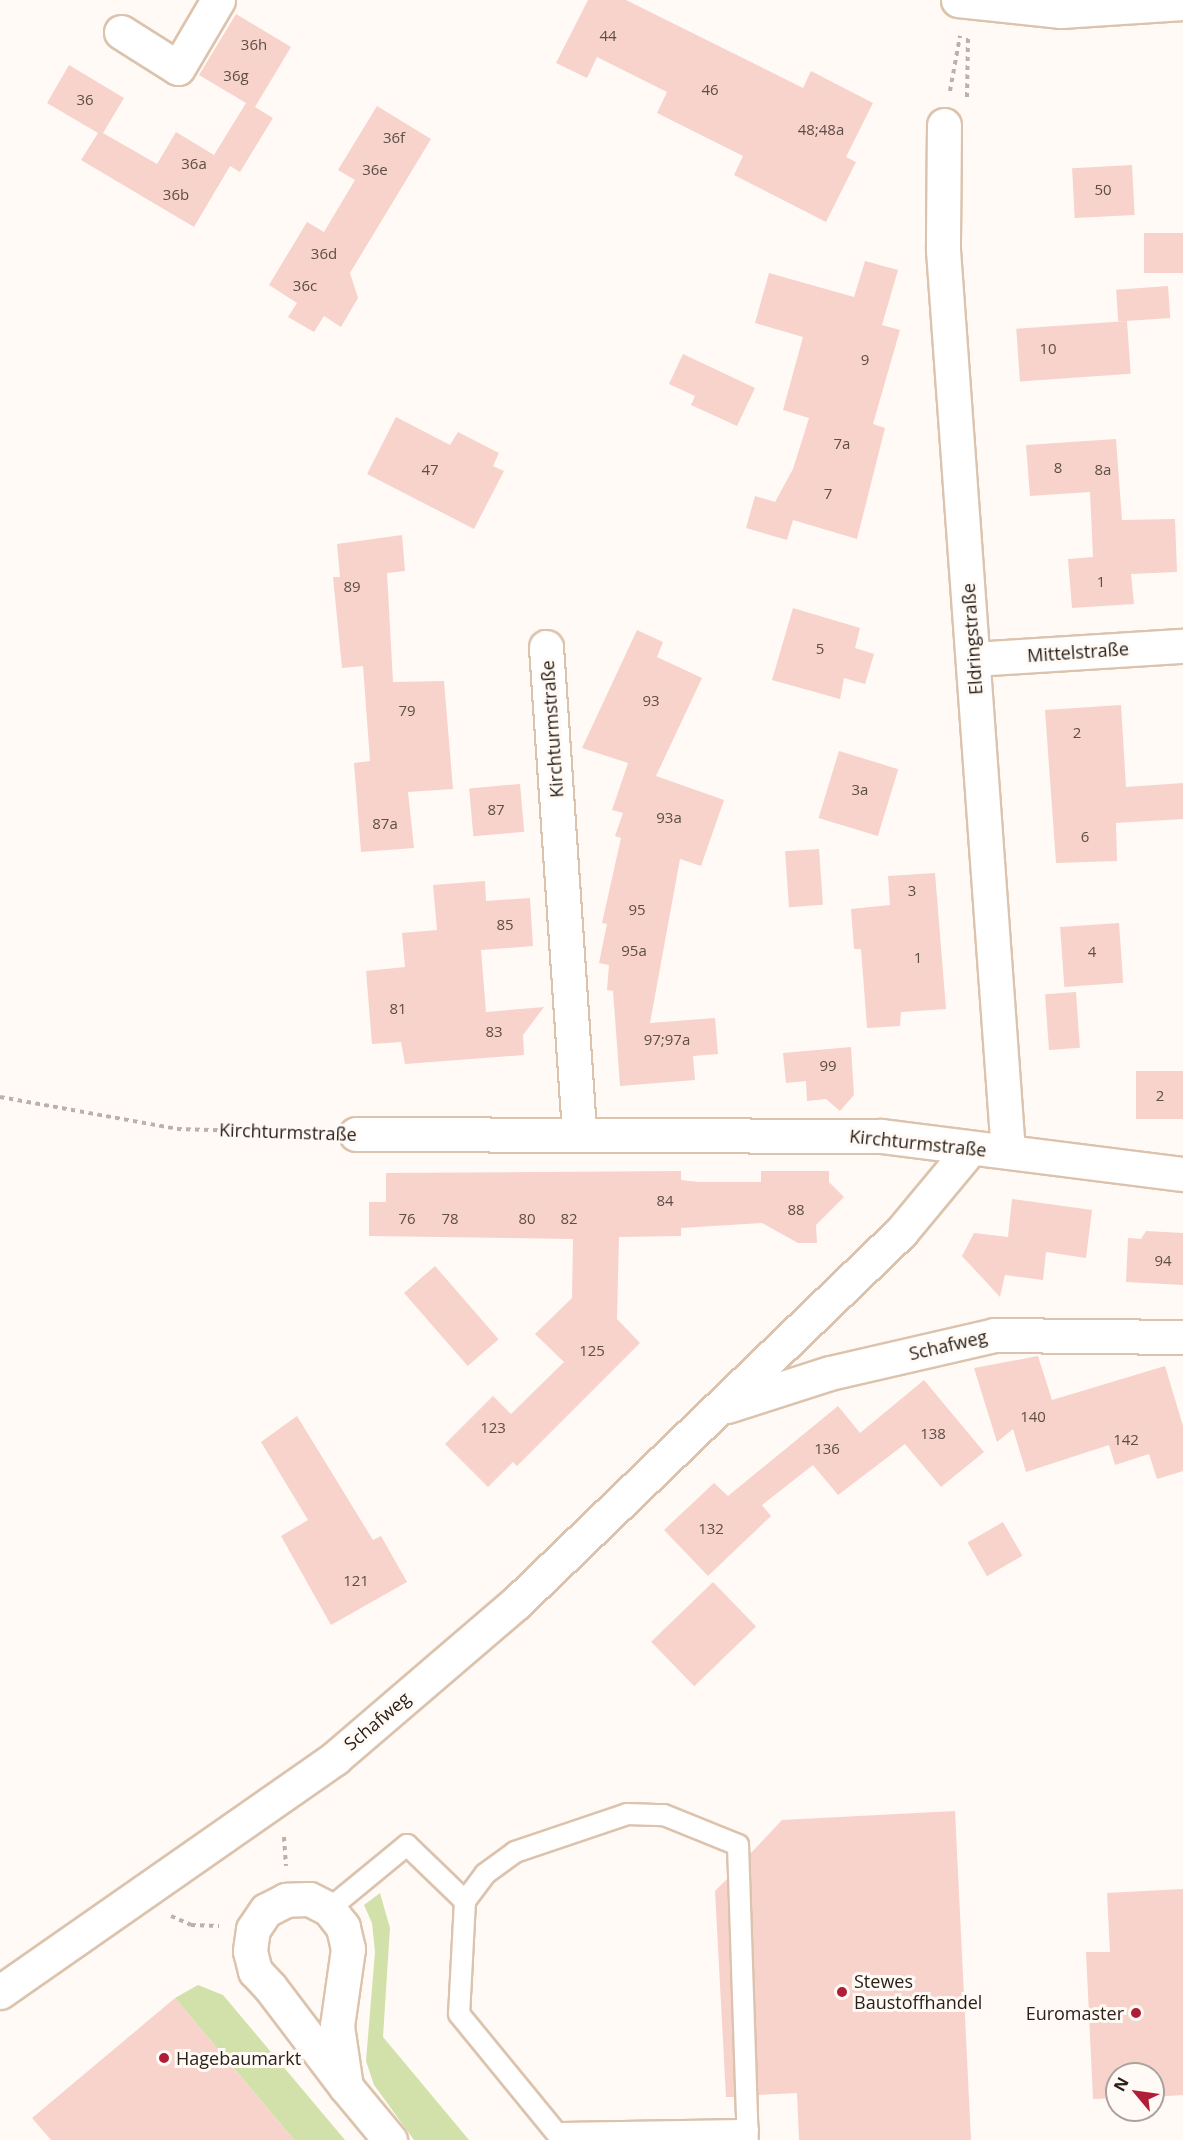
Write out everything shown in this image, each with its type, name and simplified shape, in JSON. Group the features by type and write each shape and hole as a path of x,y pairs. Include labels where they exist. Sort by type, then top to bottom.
{"street":[{"path":"120,32 177,68 218,0"},
{"path":"962,1 1061,11 1183,3"},
{"name":"Eldringstraße","path":"944,125 943,250 1008,1152"},
{"name":"Mittelstraße","path":"974,659 1183,646"},
{"name":"Kirchturmstraße","path":"546,647 579,1134"},
{"name":"Kirchturmstraße","path":"356,1134 880,1136 1183,1174"},
{"name":"Schafweg","path":"0,1992 288,1792 516,1604 901,1232 970,1149"},
{"name":"Schafweg","path":"720,1409 830,1373 994,1335 1183,1337"},
{"path":"346,2087 337,2026 348,1948 343,1927 329,1909 309,1899 286,1900 266,1910 253,1929 250,1951 255,1971 346,2087 390,2140"}],"lane":[{"path":"627,1814 664,1815 738,1845 748,2135 559,2137 459,2014 465,1901 485,1874 516,1852 627,1814"},
{"path":"329,1909 407,1845 465,1901"}],"path":[{"path":"944,125 962,1"},
{"path":"944,125 967,102 962,1"},
{"name":"Kirchturmstraße","path":"0,1097 177,1129 356,1134"},
{"path":"286,1900 288,1792"},
{"path":"135,1899 191,1924 253,1929"}],"green space":[{"path":"380,1893 390,1928 383,2037 469,2140 414,2140 374,2085 366,2061 375,1952 372,1923 364,1905"},
{"path":"198,1985 223,1995 345,2140 294,2140 175,1998"}],"building":[{"path":"588,0 626,0 803,88 811,71 873,103 846,157 856,162 826,222 734,175 743,156 657,113 667,92 597,57 587,78 556,63"},
{"path":"236,14 291,47 255,107 273,118 240,172 230,166 194,227 81,160 98,133 47,103 69,65 124,98 103,133 157,164 176,132 214,155 246,103 199,75"},
{"path":"377,106 431,139 350,273 358,298 341,327 324,316 314,332 288,317 297,303 269,285 307,222 324,232 355,180 338,170"},
{"path":"1132,165 1135,215 1075,218 1072,168"},
{"path":"1144,233 1183,233 1183,273 1144,273"},
{"path":"865,261 898,270 882,325 900,330 873,424 885,428 857,539 793,520 787,540 746,528 755,496 775,502 793,469 809,418 783,410 803,337 755,323 769,273 854,297"},
{"path":"1168,286 1170,318 1118,322 1116,290"},
{"path":"1127,321 1131,374 1020,382 1016,329"},
{"path":"683,354 755,388 737,426 691,405 695,396 669,384"},
{"path":"396,417 450,445 458,432 499,453 493,466 504,471 474,529 367,474"},
{"path":"1116,439 1122,520 1175,519 1177,572 1131,574 1134,604 1072,608 1068,559 1093,557 1090,492 1030,496 1026,445"},
{"path":"402,535 405,571 387,573 393,682 444,681 453,789 408,792 414,848 361,852 354,763 370,761 363,666 342,668 333,577 340,577 337,544"},
{"path":"793,608 860,628 855,648 874,654 865,684 844,678 840,699 772,680"},
{"path":"637,630 663,642 657,657 702,678 656,776 724,800 701,866 680,859 650,1023 715,1018 718,1054 693,1056 695,1080 620,1086 613,991 607,990 609,965 599,963 607,924 602,923 621,838 615,836 623,813 612,810 628,763 582,748"},
{"path":"1121,705 1126,787 1183,783 1183,819 1116,823 1117,861 1056,863 1045,710"},
{"path":"839,751 898,769 878,836 819,818"},
{"path":"520,784 524,832 473,836 469,788"},
{"path":"819,849 823,905 789,907 785,851"},
{"path":"935,873 946,1009 901,1012 900,1026 867,1028 861,949 854,949 851,909 890,905 888,876"},
{"path":"485,881 486,901 530,898 533,946 481,950 486,1012 544,1007 523,1035 524,1055 405,1064 401,1042 372,1044 366,971 405,967 402,933 437,930 433,885"},
{"path":"1119,923 1123,983 1064,987 1060,927"},
{"path":"1076,992 1080,1048 1049,1050 1045,994"},
{"path":"851,1047 854,1095 840,1111 826,1099 807,1101 806,1081 786,1083 783,1053"},
{"path":"1136,1071 1183,1071 1183,1119 1136,1119"},
{"path":"681,1171 681,1180 761,1182 761,1171 829,1171 829,1182 844,1197 816,1225 817,1243 798,1243 762,1223 681,1228 681,1236 619,1237 617,1319 640,1343 517,1466 513,1462 488,1487 445,1444 493,1396 511,1414 564,1362 535,1334 572,1298 573,1239 369,1236 369,1202 386,1202 386,1173"},
{"path":"1012,1199 1092,1210 1086,1258 1046,1252 1043,1280 1005,1275 1000,1297 962,1256 974,1233 1008,1237"},
{"path":"1146,1231 1183,1233 1183,1285 1126,1282 1128,1238 1141,1239"},
{"path":"435,1266 499,1339 468,1366 404,1293"},
{"path":"1038,1356 1052,1400 1165,1366 1183,1426 1183,1471 1157,1479 1149,1454 1115,1465 1109,1445 1026,1472 1013,1429 997,1442 974,1368"},
{"path":"924,1380 984,1452 941,1487 905,1444 838,1495 813,1465 762,1505 771,1516 708,1576 664,1530 714,1483 728,1496 838,1406 860,1433"},
{"path":"297,1416 373,1540 381,1536 407,1582 331,1625 281,1536 308,1520 261,1442"},
{"path":"1003,1522 1022,1556 987,1576 967,1542"},
{"path":"713,1582 756,1627 694,1686 651,1642"},
{"name":"Stewes Baustoffhandel","path":"955,1811 971,2140 799,2140 797,2093 758,2095 750,1854 782,1820"},
{"path":"727,1879 735,2097 726,2097 715,1891"},
{"name":"Euromaster","path":"1183,1889 1183,2095 1165,2096 1165,2062 1105,2062 1105,2098 1093,2099 1086,1952 1110,1952 1107,1893"},
{"name":"Hagebaumarkt","path":"175,1998 294,2140 51,2140 32,2118"}],"place":[{"name":"Stewes Baustoffhandel","path":"842,1992"},
{"name":"Euromaster","path":"1136,2013"},
{"name":"Hagebaumarkt","path":"164,2058"}]}
